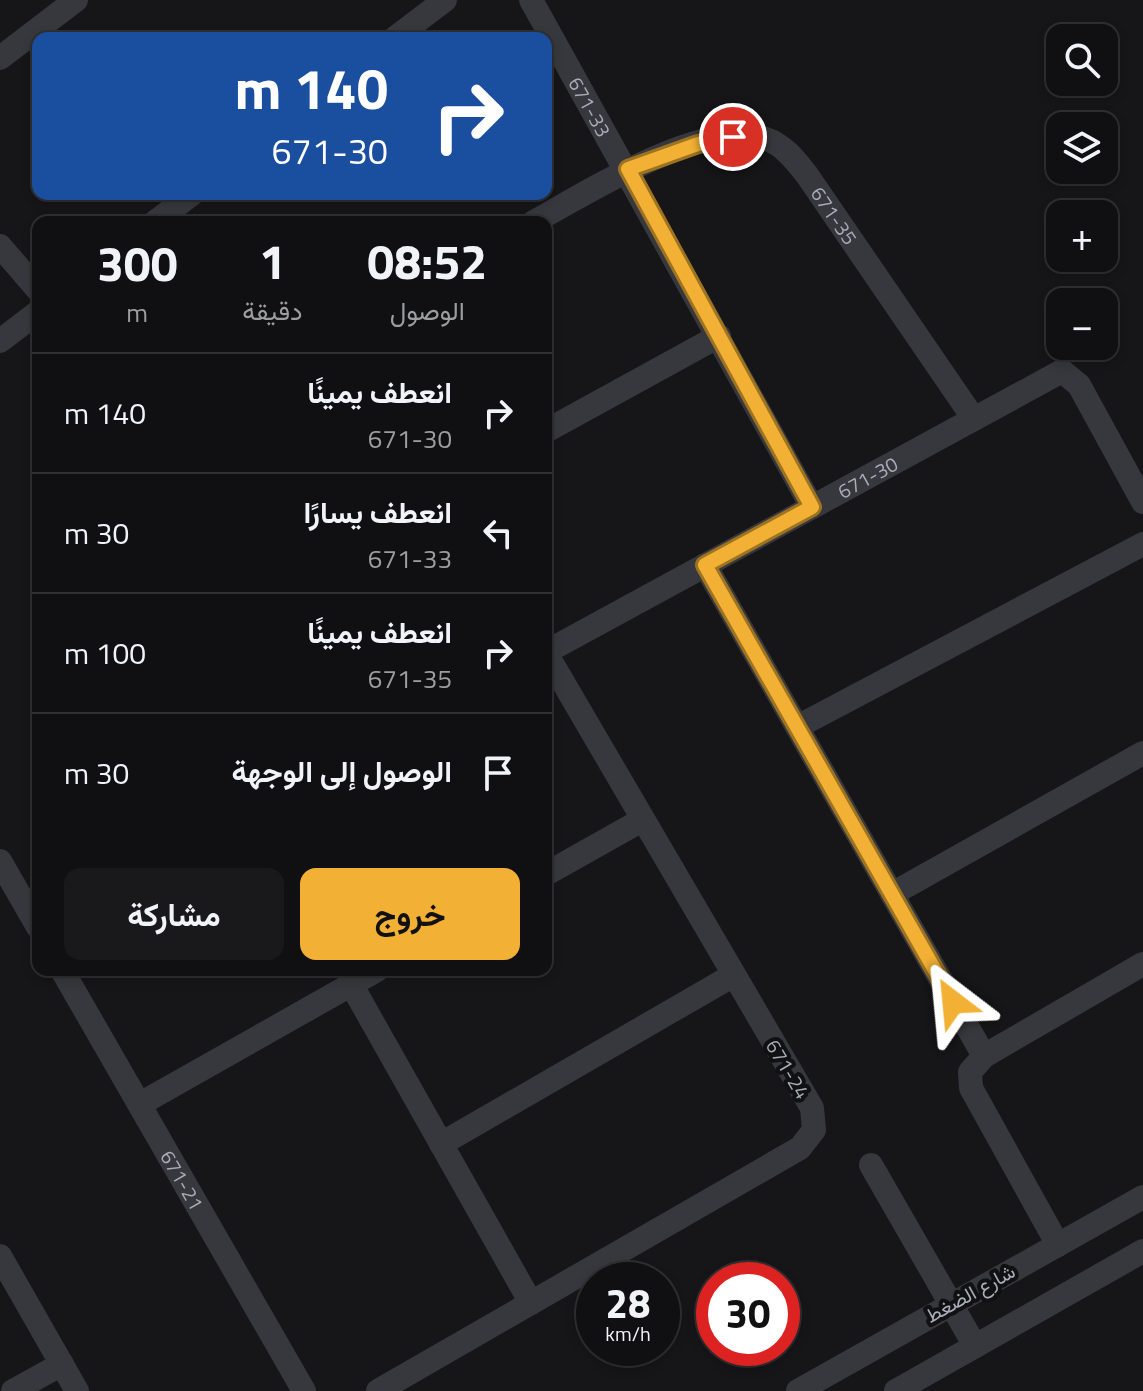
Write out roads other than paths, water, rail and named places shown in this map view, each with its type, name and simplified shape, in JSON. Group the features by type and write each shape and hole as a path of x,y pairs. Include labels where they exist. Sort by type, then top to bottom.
{"street":[{"path":"34,32 76,0"},
{"path":"403,32 445,0"},
{"name":"671-33","path":"531,0 549,32"},
{"path":"0,58 32,34"},
{"name":"671-33","path":"552,37 628,169 812,507"},
{"name":"671-35","path":"545,216 628,169 698,144 733,137 766,139 790,154 974,419"},
{"path":"163,216 184,200"},
{"path":"0,246 32,283"},
{"path":"0,341 32,317"},
{"path":"552,428 719,336"},
{"name":"671-30","path":"552,649 1062,371 1079,385 1143,502"},
{"path":"797,727 1143,544"},
{"path":"705,565 892,894 977,1064 971,1088 1058,1245"},
{"name":"671-24","path":"378,1391 800,1148 814,1130 812,1108 732,976 552,662"},
{"path":"892,894 1143,753"},
{"path":"552,871 642,820"},
{"path":"0,861 32,917"},
{"path":"977,1064 1143,964"},
{"name":"671-21","path":"65,976 304,1391"},
{"path":"140,1104 366,976"},
{"path":"441,1144 732,976"},
{"path":"351,984 531,1303"},
{"path":"871,1165 975,1346"},
{"name":"شارع الضغط","path":"798,1391 1143,1197"},
{"path":"896,1391 1143,1251"},
{"path":"0,1256 77,1391"},
{"path":"13,1391 62,1364"}]}
